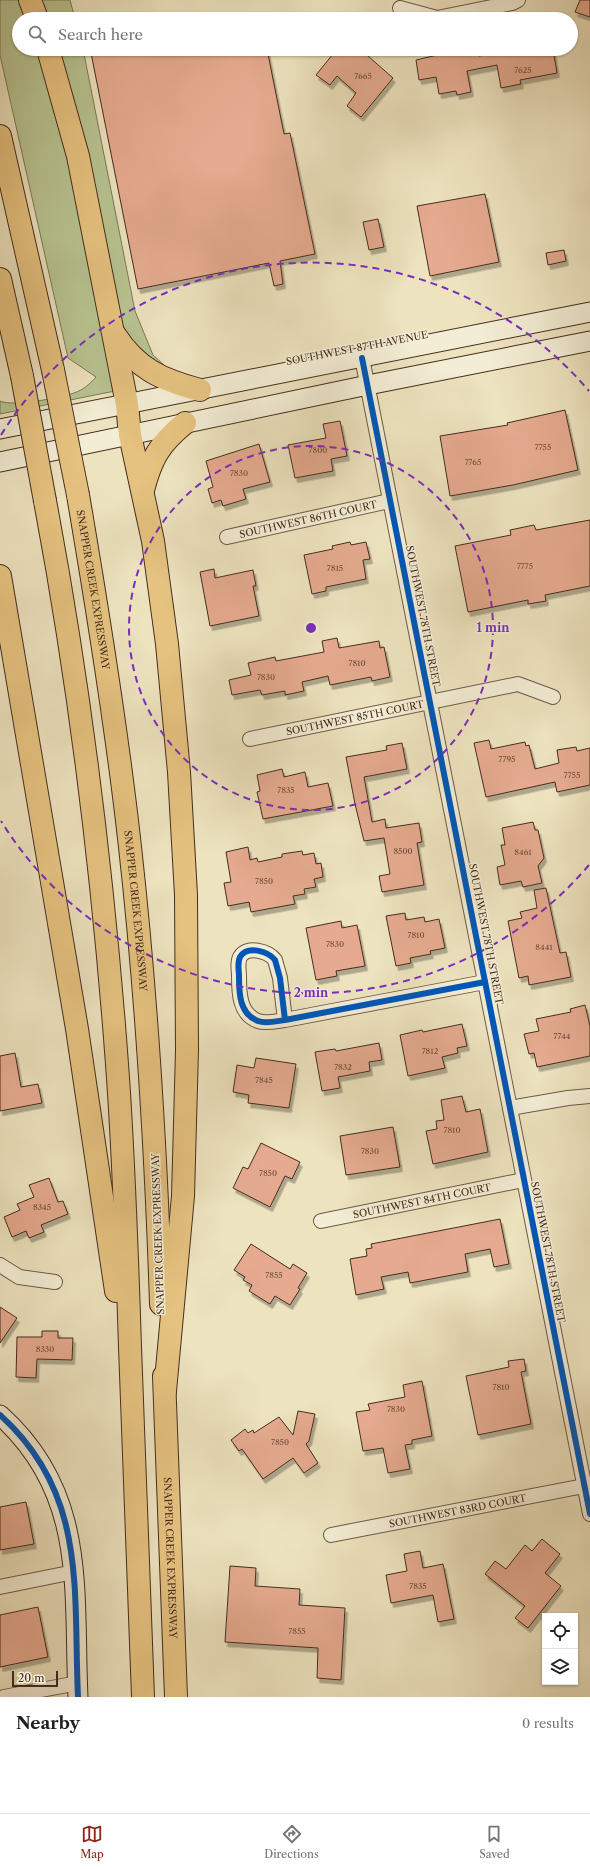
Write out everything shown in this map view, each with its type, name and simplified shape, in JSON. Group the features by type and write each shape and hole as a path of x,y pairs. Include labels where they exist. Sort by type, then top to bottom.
{"highway":[{"path":"30,0 34,12"},
{"path":"50,56 78,156 127,404 130,435 143,492 161,592 174,712 183,837 187,942 187,1050 183,1196 165,1391"},
{"name":"SNAPPER CREEK EXPRESSWAY","path":"0,136 53,370 78,495 103,640 130,846 154,1138 176,1697"},
{"path":"0,279 22,376 58,570 82,728 103,901 117,1066 122,1149 143,1697"},
{"path":"113,331 123,347 145,368 174,384 200,390"},
{"path":"143,492 149,469 157,452 171,434 185,424"},
{"path":"0,576 74,1013 132,1401"}],"main road":[{"name":"SOUTHWEST 87TH AVENUE","path":"0,429 590,312"},
{"path":"0,462 368,385 590,341"},
{"path":"0,1415 30,1447 48,1475 60,1501 70,1538 74,1572 78,1690"}],"street":[{"path":"467,12 512,3 518,0"},
{"path":"400,8 415,12"},
{"name":"SOUTHWEST 78TH STREET","path":"362,358 590,1514"},
{"name":"SOUTHWEST 86TH COURT","path":"227,537 389,501"},
{"name":"SOUTHWEST 85TH COURT","path":"250,739 429,701 518,684 553,697"},
{"path":"285,1020 280,978 275,960 260,951 245,953 240,957 240,1000 246,1013 257,1021 261,1022 285,1020 485,982"},
{"path":"510,1108 568,1098 590,1096"},
{"name":"SOUTHWEST 84TH COURT","path":"321,1221 523,1180"},
{"path":"0,1265 19,1277 55,1282"},
{"name":"SOUTHWEST 83RD COURT","path":"331,1535 584,1486"},
{"path":"0,1587 74,1572"},
{"path":"4,1697 78,1690"}],"green space":[{"path":"0,0 24,0 28,12 12,12 12,56 42,56 67,150 115,391 0,414 0,401 15,403 67,395 77,392 96,377 68,358 0,55"},
{"path":"39,0 70,0 73,12 43,12"},
{"path":"60,56 84,56 135,311 153,355 164,365 157,371 125,335"}],"building":[{"path":"580,0 590,0 590,17 575,12"},
{"path":"92,56 268,56 284,134 290,133 315,254 280,261 283,284 274,286 269,263 138,289"},
{"path":"331,56 368,56 393,78 361,117 347,106 356,93 337,76 330,85 316,75"},
{"path":"433,56 554,56 557,73 520,80 521,84 501,88 497,65 467,71 471,92 457,95 456,91 439,94 436,77 419,80 416,60"},
{"path":"485,194 499,262 430,276 417,206"},
{"path":"378,219 384,247 369,250 363,222"},
{"path":"564,250 566,261 548,265 546,253"},
{"path":"565,410 578,470 513,485 450,496 440,436 508,425 507,423"},
{"path":"340,421 347,456 331,459 333,471 295,478 288,445 326,438 323,424"},
{"path":"259,444 270,482 243,489 246,499 223,506 221,500 212,503 208,489 213,487 206,461"},
{"path":"590,520 590,586 545,595 546,601 528,604 528,600 468,612 455,546 511,535 510,530 534,525 536,530"},
{"path":"350,542 351,545 366,542 370,559 363,560 366,579 326,587 326,591 312,594 304,555 333,549 332,546"},
{"path":"214,569 215,578 253,570 256,586 253,586 259,616 210,626 200,572"},
{"path":"337,638 339,648 379,641 380,648 384,647 390,677 372,681 371,677 330,685 328,676 302,682 304,691 285,695 285,691 262,695 260,690 232,695 229,680 251,675 248,663 275,657 276,661 324,652 322,641"},
{"path":"489,740 491,749 525,742 526,746 529,745 535,769 559,763 557,750 576,747 577,751 590,748 590,785 557,792 555,782 486,797 474,743"},
{"path":"402,743 407,769 364,777 372,822 385,819 386,828 419,823 422,842 417,843 424,885 382,892 379,876 390,874 384,838 364,841 346,757 387,750 386,746"},
{"path":"282,769 284,777 305,772 308,787 328,783 333,806 263,819 257,792 260,791 257,775"},
{"path":"533,822 535,830 538,830 544,858 538,866 542,883 523,887 521,881 500,885 497,867 505,865 501,845 505,845 502,828"},
{"path":"248,847 250,860 257,858 258,862 282,857 282,854 302,851 303,855 314,853 316,864 321,863 323,877 314,879 316,887 304,889 305,894 293,896 295,904 251,912 249,902 228,906 224,883 231,882 226,852"},
{"path":"546,888 560,953 566,952 571,977 529,985 528,976 519,978 508,921 522,918 520,912 537,908 534,890"},
{"path":"405,913 406,920 424,917 425,922 439,919 445,948 430,951 431,954 410,958 411,963 396,966 386,916"},
{"path":"341,921 342,928 357,925 365,966 336,971 337,976 316,980 306,928"},
{"path":"585,1005 590,1026 590,1056 537,1067 534,1053 529,1054 524,1034 539,1031 536,1019 571,1012 570,1009"},
{"path":"462,1024 467,1046 457,1048 458,1053 442,1057 445,1068 408,1076 400,1035"},
{"path":"379,1043 382,1060 369,1062 370,1071 338,1077 340,1088 322,1091 315,1052 335,1049 336,1051"},
{"path":"15,1053 21,1087 38,1084 42,1103 0,1111 0,1056"},
{"path":"256,1058 296,1064 289,1108 248,1103 249,1095 233,1092 237,1065 254,1068"},
{"path":"462,1096 466,1112 480,1109 488,1152 433,1164 426,1131 437,1129 436,1121 444,1120 441,1100"},
{"path":"393,1127 400,1167 346,1175 340,1136"},
{"path":"261,1143 300,1162 292,1179 285,1176 270,1207 233,1188 243,1167 248,1169"},
{"path":"49,1178 58,1202 63,1201 68,1214 41,1225 44,1232 29,1238 26,1231 12,1237 4,1217 20,1210 17,1204 34,1197 29,1185"},
{"path":"500,1219 509,1264 494,1267 490,1249 465,1254 468,1272 410,1283 408,1272 381,1277 384,1289 356,1295 350,1259 367,1256 366,1249 372,1248 371,1244"},
{"path":"251,1244 290,1269 293,1264 307,1273 298,1288 300,1289 290,1305 275,1296 270,1304 249,1291 252,1285 243,1280 245,1277 234,1270"},
{"path":"0,1307 17,1318 0,1343"},
{"path":"42,1331 58,1331 58,1338 73,1338 72,1360 37,1359 36,1378 16,1377 17,1337 42,1337"},
{"path":"524,1359 526,1371 521,1372 531,1424 478,1435 466,1376 509,1367 508,1361"},
{"path":"422,1381 432,1436 412,1440 412,1444 405,1445 410,1469 388,1473 383,1448 363,1451 356,1412 370,1410 368,1404 405,1397 403,1385"},
{"path":"298,1411 315,1414 309,1441 306,1444 318,1463 304,1473 293,1458 263,1479 242,1449 239,1451 231,1440 245,1429 248,1433 253,1430 254,1433 279,1417 293,1435"},
{"path":"26,1502 34,1544 0,1550 0,1507"},
{"path":"542,1539 560,1554 545,1573 561,1586 528,1628 515,1618 525,1606 485,1574 495,1561 506,1569 525,1545 532,1551"},
{"path":"420,1551 423,1568 443,1564 454,1619 438,1622 433,1595 391,1603 386,1575 407,1571 404,1554"},
{"path":"230,1566 256,1568 255,1586 300,1589 299,1605 345,1608 341,1680 317,1678 318,1648 225,1642"},
{"path":"38,1607 48,1657 0,1667 0,1615"}],"cycle path":[{"path":"362,358 590,1514"},
{"path":"285,1020 261,1022 252,1018 247,1013 241,1002 239,989 238,966 239,959 243,953 252,950 263,952 275,960 280,978 285,1020 485,982"},
{"path":"0,1415 28,1445 49,1477 62,1511 70,1546 74,1582 78,1697"}]}
